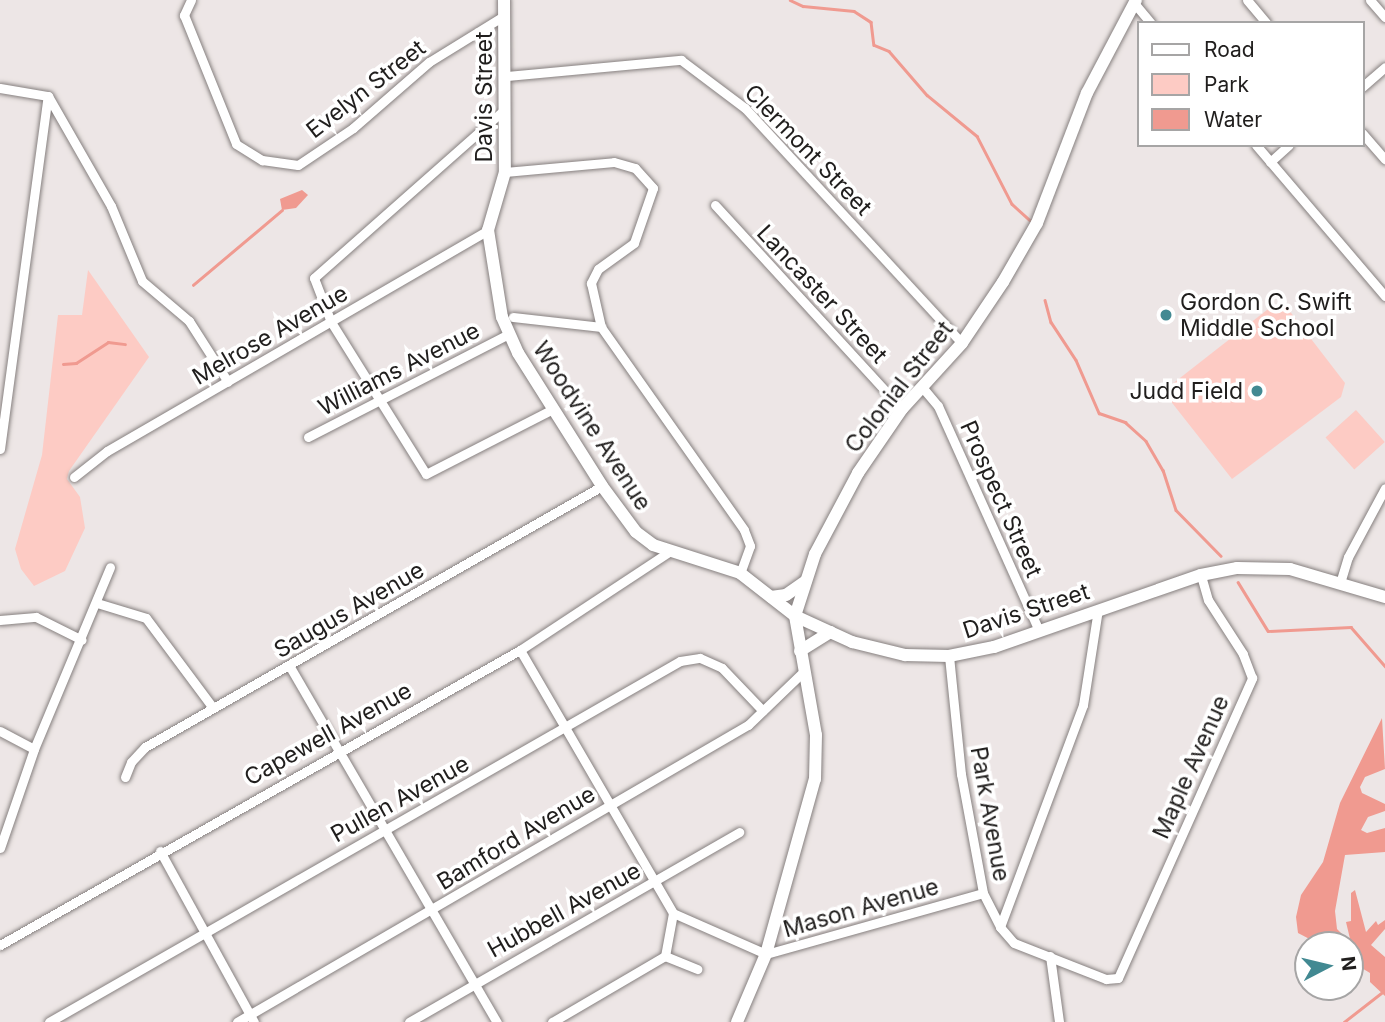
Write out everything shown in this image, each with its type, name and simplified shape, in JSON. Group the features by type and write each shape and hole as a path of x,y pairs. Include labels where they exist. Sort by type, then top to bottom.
{"main road":[{"name":"Davis Street","path":"504,0 507,76 505,172 488,230 508,317"},
{"name":"Colonial Street","path":"737,1022 765,954 815,779 816,735 795,616 815,554 858,473 902,409 962,343 1037,223 1087,93 1135,2"},
{"name":"Woodvine Avenue","path":"508,317 508,334 602,486 636,532 670,551 740,573"},
{"name":"Davis Street","path":"740,573 795,616 830,632 905,655 949,656 1039,631 1201,575 1237,568 1290,569 1385,597"},
{"path":"771,597 786,595 806,580"},
{"path":"800,652 830,632"}],"street":[{"name":"Evelyn Street","path":"191,0 184,15 236,144 262,160 298,165 353,128 429,62 505,15"},
{"path":"1247,0 1264,21"},
{"path":"1370,0 1385,17"},
{"path":"1135,2 1149,21"},
{"name":"Clermont Street","path":"507,76 681,60 745,108 962,343"},
{"path":"1364,85 1385,67"},
{"path":"0,88 48,96"},
{"path":"48,96 111,206 142,281 190,321 228,382"},
{"path":"0,449 48,96"},
{"path":"507,107 314,278 331,322 426,474 553,409"},
{"path":"1364,135 1385,159"},
{"path":"1258,147 1385,296"},
{"path":"1270,162 1287,147"},
{"path":"505,172 614,162 635,168 653,188 634,243 603,264 590,284 601,327 744,530 750,546 740,573"},
{"name":"Lancaster Street","path":"715,205 902,409"},
{"name":"Melrose Avenue","path":"74,477 107,451 488,230"},
{"path":"508,317 601,327"},
{"name":"Williams Avenue","path":"308,437 382,402 508,334"},
{"name":"Prospect Street","path":"922,387 937,406 1039,631"},
{"name":"Saugus Avenue","path":"125,777 131,762 145,747 290,667 602,486"},
{"path":"1340,583 1348,557 1385,488"},
{"name":"Capewell Avenue","path":"0,945 160,851 520,650 670,551"},
{"path":"0,848 34,749 110,568"},
{"name":"Maple Avenue","path":"1118,978 1251,678 1243,654 1208,600 1201,575"},
{"path":"97,603 146,618 212,708"},
{"path":"1000,927 1083,705 1098,610"},
{"path":"0,620 36,617 82,640"},
{"path":"520,650 611,804 652,883 673,913 665,956 552,1022"},
{"name":"Park Avenue","path":"949,656 961,774 983,893 1000,927 1014,943 1107,979 1118,978"},
{"name":"Pullen Avenue","path":"49,1022 680,661 700,657 722,668 763,711"},
{"path":"290,667 388,828 432,911 497,1022"},
{"name":"Bamford Avenue","path":"237,1022 252,1019 748,725 803,672"},
{"path":"0,731 34,749"},
{"name":"Hubbell Avenue","path":"409,1022 473,982 739,832"},
{"path":"160,851 207,932 252,1019"},
{"name":"Mason Avenue","path":"673,913 765,954 983,893"},
{"path":"665,956 697,969"},
{"path":"1050,956 1059,1022"}],"green space":[{"path":"88,270 149,357 69,471 67,479 80,497 85,528 65,571 34,586 21,569 15,549 42,455 58,315 82,315"},
{"name":"Judd Field","path":"1285,305 1345,383 1341,397 1232,479 1169,399 1171,385 1272,306"},
{"path":"1356,410 1385,442 1354,469 1326,437"}],"water":[{"path":"302,190 308,195 296,208 282,210 280,199"},
{"path":"1382,718 1385,769 1365,777 1360,787 1362,793 1385,804 1385,811 1368,817 1361,830 1367,833 1385,828 1385,852 1345,855 1335,911 1339,931 1298,931 1296,917 1301,895 1323,862 1340,803"},
{"path":"1355,890 1366,932 1376,921 1378,925 1385,920 1385,929 1371,945 1385,957 1385,996 1370,982 1370,973 1364,969 1364,931 1348,931 1346,922 1351,921 1351,893"}],"waterway":[{"path":"790,0 803,6 854,11 871,22 874,45 889,51 927,95 977,136 1012,204 1030,220"},
{"path":"193,285 282,210"},
{"path":"1045,300 1051,322 1076,360 1099,413 1125,422 1146,441 1163,470 1176,510 1221,556"},
{"path":"63,364 76,363 108,342 125,344"},
{"path":"1238,582 1268,631 1351,627 1385,666"},
{"path":"1344,1022 1385,990"}],"place":[{"name":"Gordon C. Swift Middle School","path":"1166,315"},
{"name":"Judd Field","path":"1257,391"}]}
